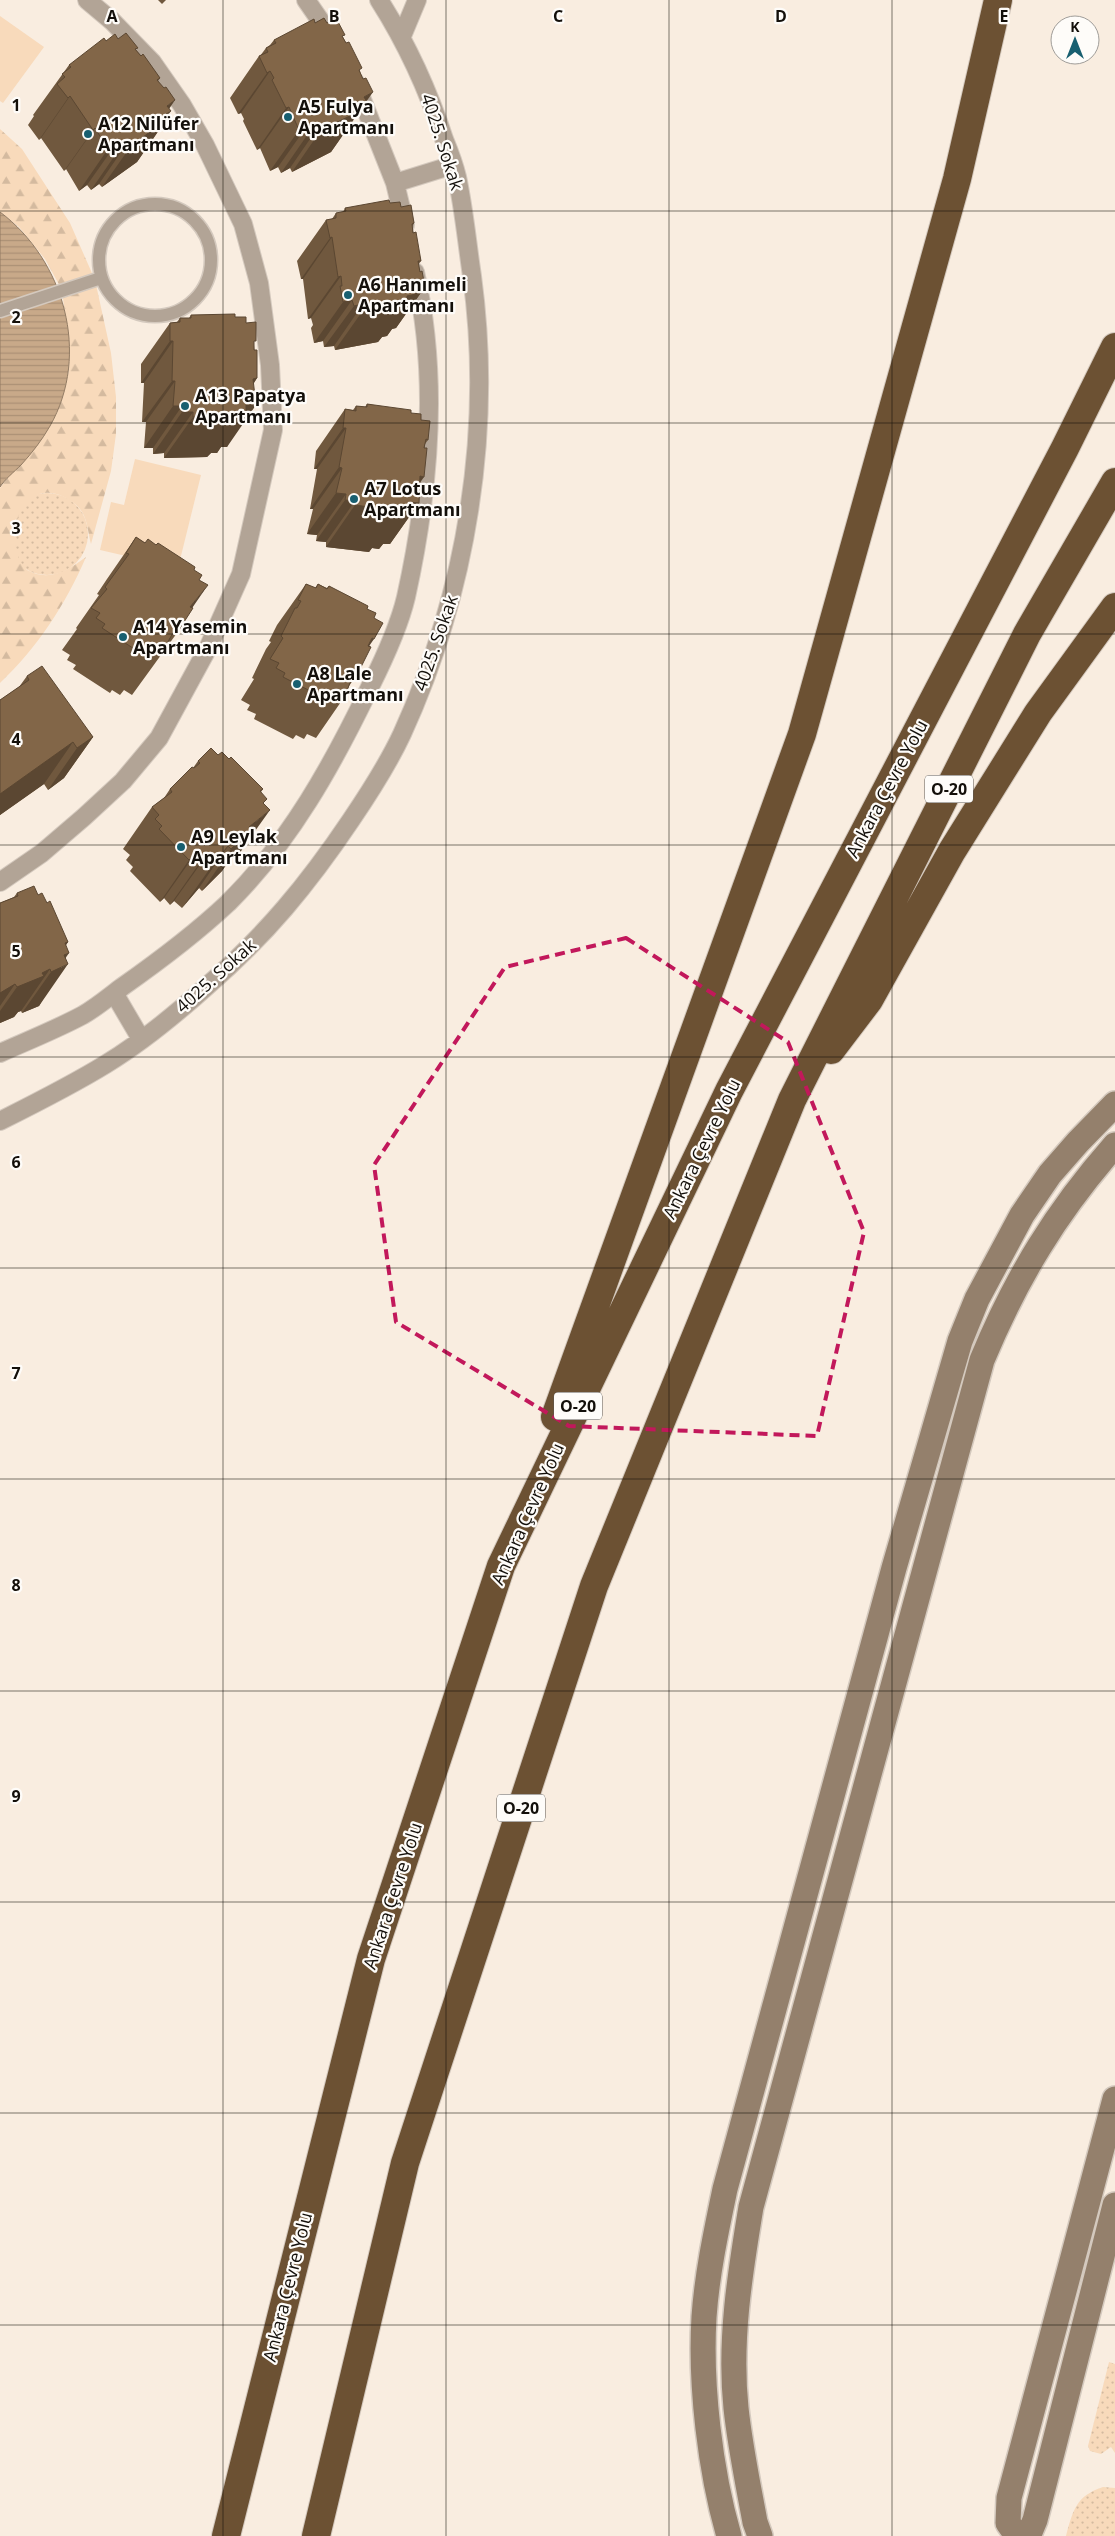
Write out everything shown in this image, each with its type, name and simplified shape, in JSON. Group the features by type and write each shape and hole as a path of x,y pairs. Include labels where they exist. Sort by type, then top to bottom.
{"highway":[{"path":"501,1566 802,734 957,178 998,0"},
{"name":"Ankara Çevre Yolu","path":"226,2536 371,1959 501,1566 729,1091 1065,448 1115,347"},
{"name":"O-20","path":"316,2536 405,2163 594,1586 792,1100 1026,634 1115,482"},
{"path":"792,1100 869,1000 952,851 1033,721 1115,607"}],"main road":[{"path":"729,2536 710,2442 705,2379 704,2318 712,2252 730,2170 894,1568 960,1341 977,1299 1022,1215 1072,1148 1115,1104"},
{"path":"760,2536 755,2522 738,2418 734,2359 739,2276 751,2207 982,1360 1027,1263 1086,1179 1115,1145"},
{"path":"1115,2099 1009,2498 1008,2523 1016,2534 1020,2535 1030,2532 1036,2520 1115,2205"}],"street":[{"path":"0,882 42,852 84,816 123,780 159,738 209,646 241,574 273,430 270,365 259,283 243,224 206,145 182,105 152,62 112,21 87,0"},
{"path":"306,0 342,51"},
{"name":"4025. Sokak","path":"0,1121 108,1063 176,1014 239,958 276,921 319,868 371,791 401,736 430,666 452,598 470,506 477,440 478,324 457,175 432,102 402,36 379,0"},
{"path":"402,36 417,0"},
{"path":"350,69 377,131 395,183 408,237"},
{"path":"395,183 453,165"},
{"path":"149,204 166,205 182,211 195,221 205,235 211,251 211,268 206,284 196,299 183,309 167,315 151,317 128,309 109,293 101,278 98,262 100,246 107,230 125,213 149,204"},
{"path":"0,1053 84,1014 191,936 229,902 286,837 352,725 382,662 405,599 419,519 430,428 428,356 420,292 412,256"},
{"path":"0,311 101,278"},
{"path":"114,993 141,1039"}],"highlighted area":[{"path":"626,938 788,1042 864,1232 817,1436 569,1426 396,1322 374,1165 505,967"}],"green space":[{"path":"0,16 44,47 3,103 0,101"},
{"path":"0,129 22,149 70,223 95,280 111,353 116,397 116,434 111,471 91,544 87,524 82,512 76,505 64,497 48,493 35,496 25,504 18,516 15,530 15,545 19,559 27,570 50,575 72,567 86,557 60,608 26,655 0,683 0,488 61,402 69,370 69,346 62,290 45,259 19,227 0,212"},
{"path":"135,459 201,475 178,568 100,550 111,502 124,505"},
{"path":"47,493 63,496 76,505 85,518 88,534 85,550 76,563 63,572 47,575 31,572 18,563 9,550 6,534 9,518 18,505 31,496"},
{"path":"1109,2362 1115,2364 1115,2453 1111,2447 1101,2454 1090,2451 1088,2446"},
{"path":"1103,2487 1115,2488 1115,2536 1066,2536 1077,2505 1087,2495"}],"shaded area":[{"path":"0,212 22,232 41,256 55,282 64,310 69,339 68,369 62,398 50,426 29,456 0,487"}],"building":[{"path":"324,18 327,23 336,18 345,35 342,36 346,43 349,42 362,68 359,70 363,79 366,78 373,92 364,97 367,102 358,107 360,111 321,130 319,126 310,131 307,126 299,130 289,107 286,108 272,80 274,78 270,71 267,73 259,56 268,52 266,48 276,43 274,40 314,19 315,23"},
{"path":"126,33 138,48 135,49 141,56 143,54 160,78 157,80 164,88 166,87 175,100 167,106 171,111 163,116 166,120 131,146 128,142 120,148 116,144 108,149 95,128 93,130 70,96 68,98 57,84 65,77 62,74 71,67 69,65 104,38 106,41 115,34 118,39"},
{"path":"389,200 390,203 400,202 401,207 411,205 414,223 412,224 413,233 416,232 421,261 418,261 425,287 415,288 416,294 407,296 407,301 364,309 363,304 354,306 352,300 343,302 340,286 342,286 341,276 338,277 332,237 330,238 326,220 336,218 336,213 346,211 345,208"},
{"path":"235,314 235,317 246,317 246,323 256,322 254,350 257,350 257,378 253,379 256,405 246,405 246,411 236,411 236,416 193,417 193,412 182,412 182,406 173,406 175,381 172,381 173,341 170,341 170,323 180,322 180,318 191,318 191,315"},
{"path":"367,404 411,410 411,413 421,414 421,420 430,421 428,440 426,439 424,448 427,448 424,477 420,476 419,503 409,502 408,508 399,506 398,511 355,505 355,501 345,500 346,494 336,493 342,468 339,467 346,428 343,428 345,409 356,411 356,406 367,407"},
{"path":"136,537 145,543 148,539 156,545 158,543 195,567 194,570 202,575 199,580 208,585 190,607 193,608 177,633 174,631 161,654 152,648 149,654 141,648 139,652 102,628 105,624 96,618 100,613 91,608 107,589 105,587 129,554 126,553"},
{"path":"306,584 316,588 318,584 327,589 329,586 368,606 367,609 376,613 374,618 383,623 368,646 371,647 358,673 354,672 345,696 336,692 333,697 324,693 322,697 283,677 285,673 276,668 279,663 270,659 283,638 281,636 295,608 297,608 301,601 298,600"},
{"path":"42,666 93,737 77,748 73,742 0,794 0,700 29,680 27,676"},
{"path":"211,748 218,755 222,752 229,759 231,757 263,789 260,791 267,799 263,803 270,810 249,827 251,829 231,849 228,846 211,867 204,859 199,864 193,857 189,860 159,829 162,826 155,819 159,815 152,807 172,792 170,789 192,767 194,768 200,763 198,761"},
{"path":"34,886 38,895 42,893 47,903 50,901 68,942 65,943 69,953 64,955 68,964 51,972 50,969 42,973 44,976 17,987 15,984 0,993 0,903 18,896 17,893"}],"place":[{"name":"A5 Fulya Apartmanı","path":"288,117"},
{"name":"A12 Nilüfer Apartmanı","path":"88,134"},
{"name":"A6 Hanımeli Apartmanı","path":"348,295"},
{"name":"A13 Papatya Apartmanı","path":"185,406"},
{"name":"A7 Lotus Apartmanı","path":"354,499"},
{"name":"A14 Yasemin Apartmanı","path":"123,637"},
{"name":"A8 Lale Apartmanı","path":"297,684"},
{"name":"A9 Leylak Apartmanı","path":"181,847"}]}
